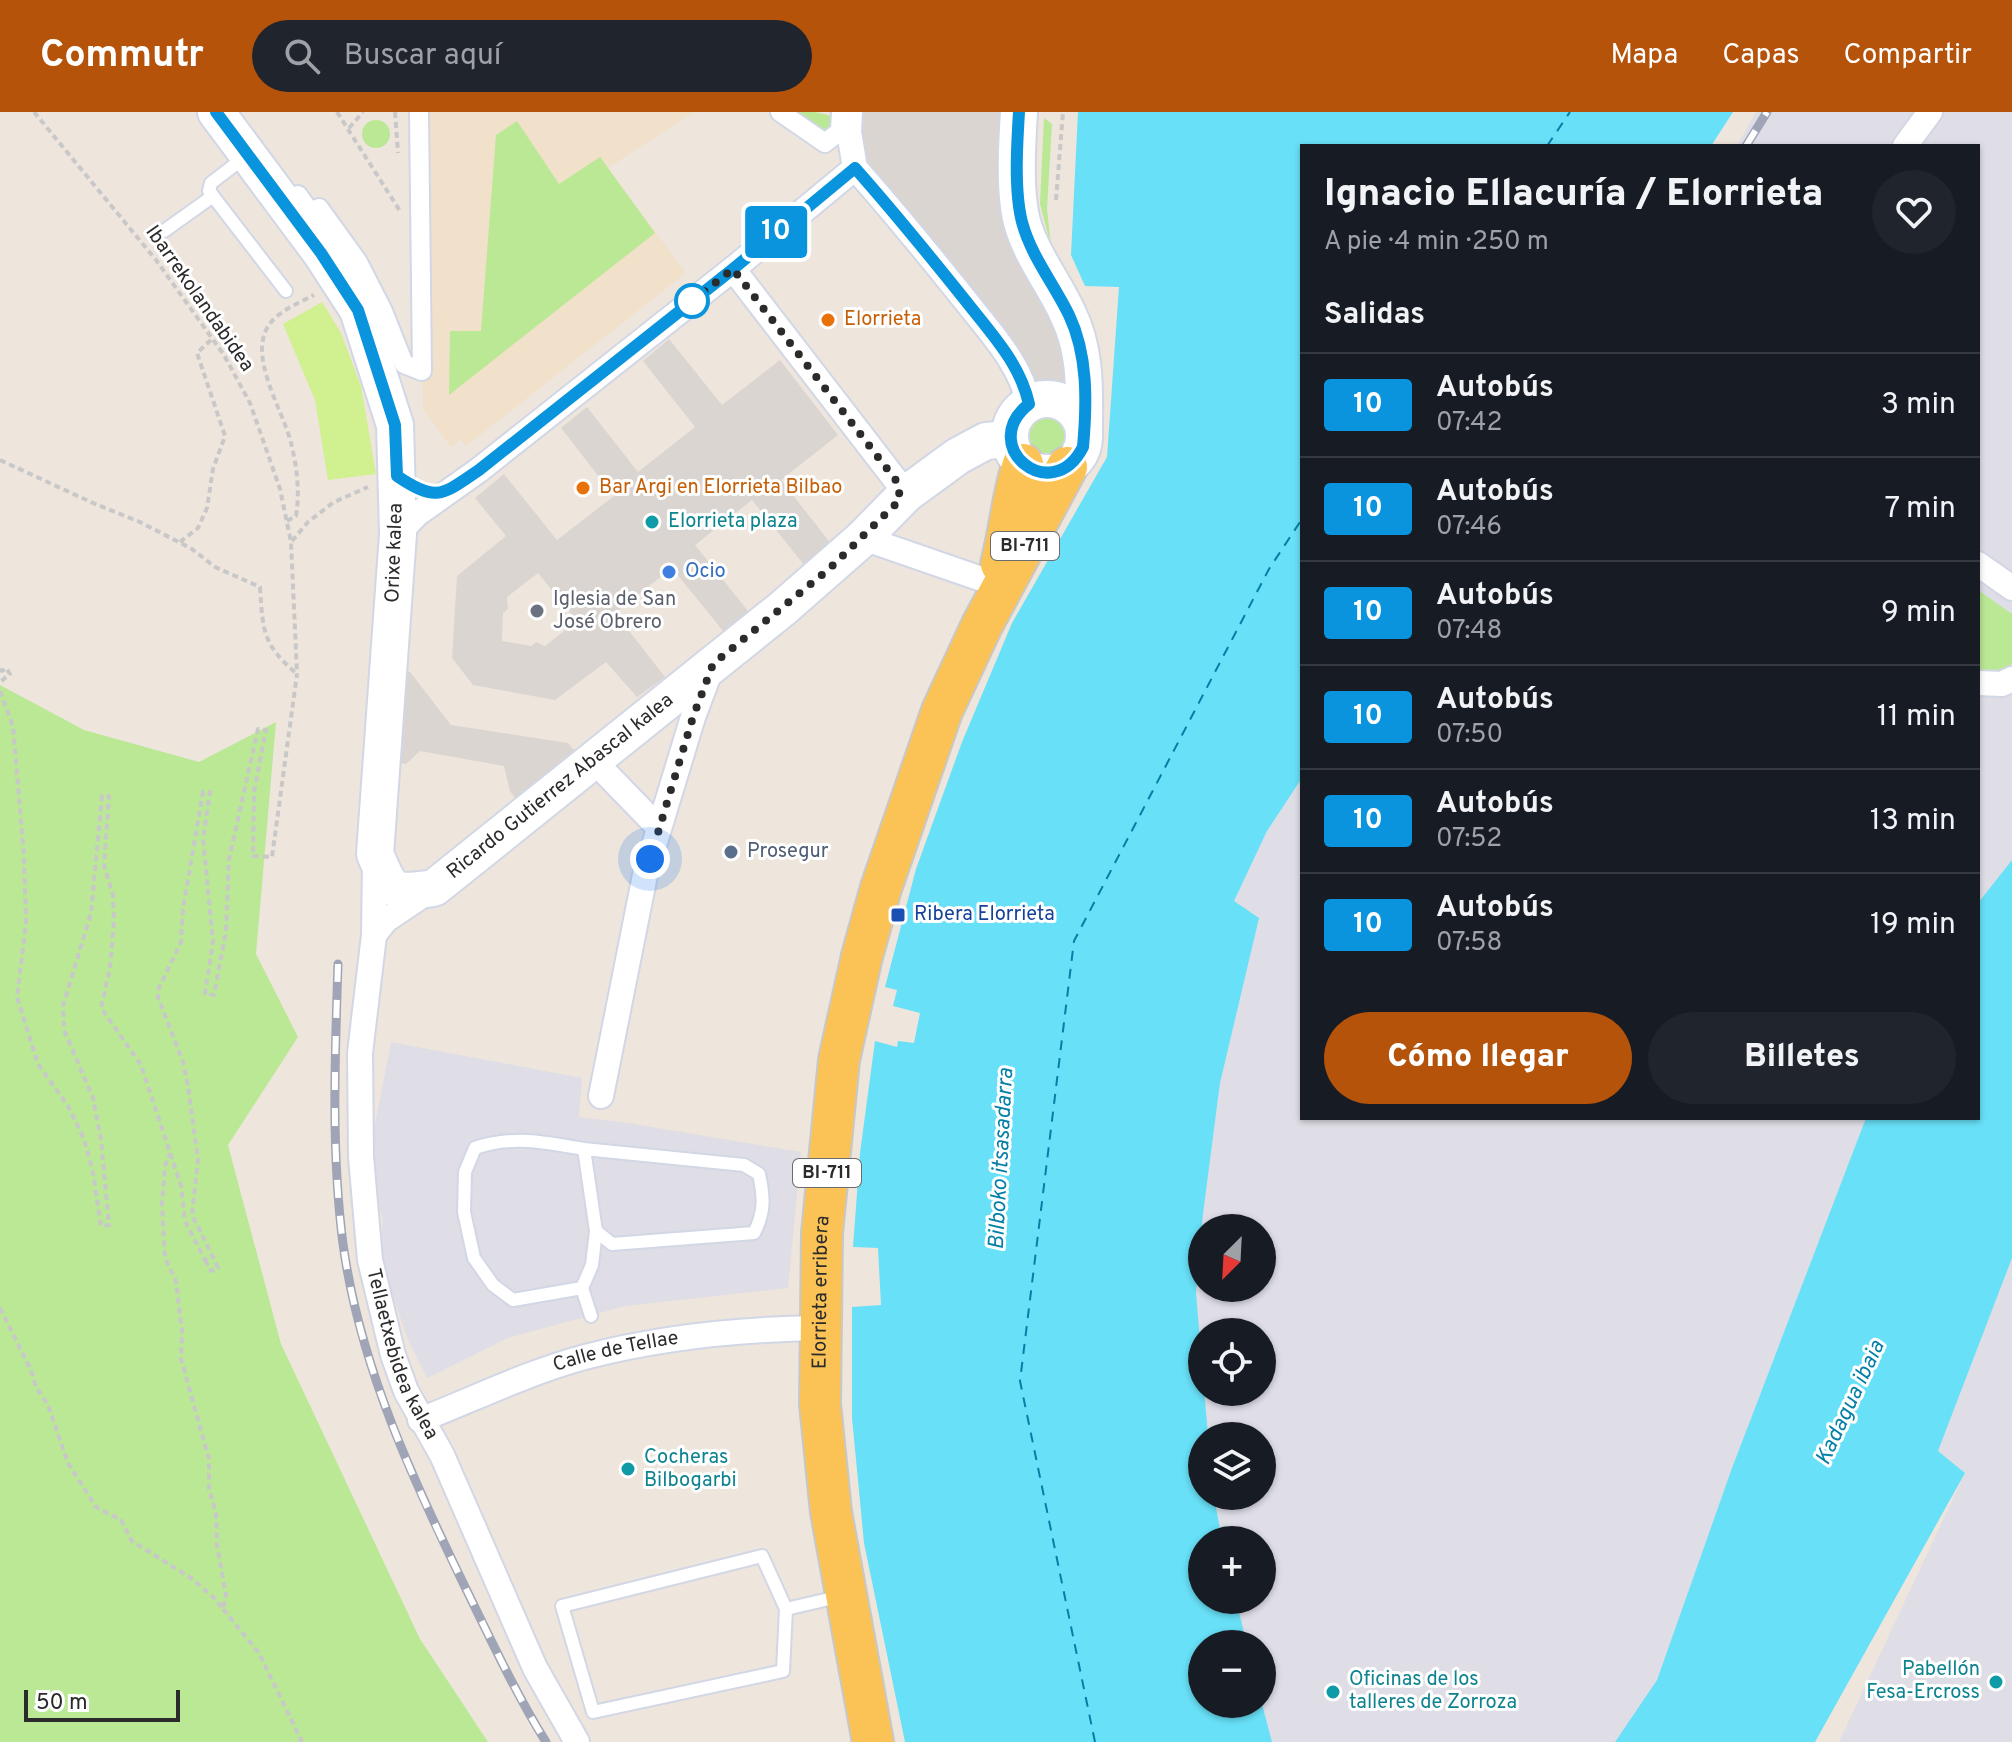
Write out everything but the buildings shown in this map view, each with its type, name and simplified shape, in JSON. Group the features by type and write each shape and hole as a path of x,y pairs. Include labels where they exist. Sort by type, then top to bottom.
{"main road":[{"name":"Orixe kalea","path":"216,112 321,253 358,310 395,425 385,481 398,534 375,854"},
{"path":"1019,112 1021,221 1032,249 1068,314 1085,364 1076,450"},
{"path":"1053,399 1065,404 1081,422 1076,450 1057,472 1044,473 1016,451 1014,419 1029,404 1040,400 1053,399"},
{"name":"Ricardo Gutierrez Abascal kalea","path":"434,888 593,760 680,709 713,664 863,538 900,500 958,456 986,441 1016,451"},
{"name":"BI-711","path":"982,625 1076,450"},
{"name":"BI-711","path":"982,625 1011,528 1016,451"},
{"name":"Elorrieta erribera","path":"873,1742 831,1512 820,1404 822,1233 837,1074 862,956 916,780 942,711 982,625"},
{"path":"375,854 392,887 408,892 434,888"}],"street":[{"path":"237,112 310,212 319,208 350,251 383,311 404,364 422,371 419,112"},
{"path":"780,112 825,143 840,131 841,112"},
{"path":"850,112 849,132 855,168 917,239 1008,355 1025,387 1029,404"},
{"path":"1906,144 1930,112"},
{"path":"398,534 417,514 479,470 855,168"},
{"path":"733,269 898,483 900,500"},
{"path":"385,481 430,493 446,492"},
{"path":"863,538 996,584"},
{"path":"1980,565 2012,588"},
{"path":"1980,683 2002,684 2012,679"},
{"path":"601,1096 680,709"},
{"path":"593,760 658,827"},
{"name":"Orixe kalea","path":"374,935 375,854"},
{"name":"Ricardo Gutierrez Abascal kalea","path":"374,935 386,920 434,888"},
{"name":"Tellaetxebidea kalea","path":"374,935 360,1053 361,1157 370,1260 393,1355 420,1420 442,1455 535,1668 577,1742"},
{"name":"Calle de Tellae","path":"420,1420 583,1358 651,1343 717,1334 821,1328"}],"lane":[{"path":"248,155 211,183 209,191 286,291"},
{"path":"164,231 213,196"},
{"path":"582,1288 513,1300 493,1285 474,1258 464,1212 465,1172 475,1148 527,1139 584,1149 744,1165 759,1174 764,1197 763,1217 754,1233 612,1244 596,1231"},
{"path":"584,1149 596,1231 592,1265 582,1288 591,1316"},
{"path":"762,1556 786,1609 783,1671 593,1712 562,1606 762,1556"},
{"path":"786,1609 845,1595"}],"path":[{"name":"Ibarrekolandabidea","path":"34,112 156,260 213,338 250,403 277,478 291,542 297,674 272,857 253,856 254,792 266,730 258,729 229,859 226,931 214,995 205,994 213,952 203,839 210,792 203,792 197,821 183,908 181,942 158,990 183,1062 198,1149 192,1215 213,1257"},
{"path":"337,112 404,218"},
{"path":"349,128 363,112"},
{"path":"1056,200 1063,112"},
{"path":"287,521 296,516 298,482 291,442 264,366 262,345 274,318 322,290"},
{"path":"180,542 198,528 207,508 213,469 225,436 197,353 213,338"},
{"path":"0,460 140,522 180,542 215,567 260,587 263,626 275,655 297,674"},
{"path":"291,542 308,522 334,502 364,487 385,481"},
{"path":"0,669 6,668 10,674 0,682"},
{"path":"0,691 13,726 24,856 26,923 17,997 38,1064 68,1106 84,1139 101,1226 109,1225 101,1140 93,1098 64,1030 63,1006 91,913 102,796 109,796 104,866 113,895 114,921 110,968 101,1008 141,1065 181,1186 185,1221 205,1260 211,1271 218,1268 213,1257 205,1260"},
{"path":"170,1153 165,1166 162,1205 165,1258 176,1281 182,1331 181,1359 209,1459 209,1489 216,1513 217,1545 226,1595 223,1609"},
{"path":"0,1308 31,1370 36,1387 48,1405 68,1463 96,1507 121,1520 132,1541 191,1578 223,1609 259,1653 302,1742"}],"shaded area":[{"path":"419,112 694,112 608,168 686,273 466,446 461,440 451,447 423,409"},
{"path":"857,112 1007,112 1072,393 1040,389 1021,354 869,163 856,141"},
{"path":"1756,112 2012,112 2012,860 1980,900 1980,144 1738,144"},
{"name":"Elorrieta plaza","path":"669,339 722,405 780,360 838,435 781,480 832,545 805,566 752,500 695,545 748,611 723,631 672,568 615,613 665,677 637,697 606,662 555,700 473,685 452,658 457,576 506,536 475,498 504,474 557,540 614,496 561,428 587,407 638,472 695,427 643,361","holes":["538,573 577,621 545,646 536,642 531,646 502,641 507,597"]},
{"path":"406,672 410,672 451,725 568,743 574,750 516,799 510,791 504,766 420,751 406,764 401,763"},
{"path":"1300,781 1300,1120 1865,1120 1732,1468 1657,1680 1615,1742 1272,1742 1266,1718 1276,1718 1276,1630 1244,1630 1240,1614 1276,1614 1276,1526 1219,1526 1217,1510 1276,1510 1276,1422 1206,1422 1205,1406 1276,1406 1276,1318 1198,1318 1197,1302 1276,1302 1276,1214 1203,1214 1220,1083 1233,901 1267,831"},
{"path":"391,1042 582,1078 579,1117 801,1152 788,1288 625,1306 508,1338 427,1378 408,1340 380,1257 383,1218 373,1195 372,1140"},
{"path":"2012,1258 2012,1742 1839,1742 1965,1473 1938,1451"}],"green space":[{"path":"780,112 815,112 832,116 825,143"},
{"path":"1044,118 1052,124 1047,209 1051,246 1040,204"},
{"path":"376,120 386,124 390,134 386,144 376,148 366,144 362,134 366,124"},
{"path":"517,121 559,184 600,157 655,233 449,395 450,331 481,331 496,135"},
{"path":"322,302 341,333 361,386 376,474 328,480 315,400 283,324"},
{"path":"1046,416 1060,422 1066,436 1060,450 1046,456 1032,450 1026,436 1032,422"},
{"path":"1980,591 2012,614 2012,664 1994,672 1980,671"},
{"path":"0,685 84,730 199,762 276,722 256,954 298,1037 228,1145 281,1344 420,1639 488,1742 0,1742"}],"water":[{"name":"Bilboko itsasadarra","path":"1078,112 1733,112 1712,144 1300,144 1300,781 1267,831 1234,901 1259,918 1220,1083 1203,1214 1188,1214 1188,1302 1197,1302 1198,1318 1188,1318 1188,1406 1205,1406 1207,1422 1188,1422 1188,1510 1217,1510 1219,1526 1188,1526 1188,1614 1240,1614 1244,1630 1188,1630 1188,1718 1266,1718 1272,1742 905,1742 864,1543 852,1418 852,1307 881,1305 878,1248 853,1247 860,1153 875,1041 897,1047 898,1041 914,1043 920,1013 893,1006 897,990 885,987 916,869 962,742 1012,623 1107,457 1119,287 1085,286 1071,255"},
{"name":"Kadagua ibaia","path":"2012,860 2012,1258 1938,1451 1965,1473 1815,1742 1615,1742 1657,1680 1732,1468 1865,1120 1980,1120 1980,900"}],"ferry route":[{"path":"1548,144 1570,112"},
{"path":"1095,1742 1020,1381 1074,941 1269,569 1300,522"}],"railway":[{"path":"1747,144 1767,112"},
{"path":"338,964 335,1104 339,1209 351,1290 362,1334 391,1422 427,1507 505,1668 546,1742"}],"bus line":[{"name":"10","path":"216,112 321,253 358,310 395,425 397,476 430,493 446,492 479,470 855,168 917,239 1008,355 1025,387 1029,404 1020,410 1011,429 1010,439 1016,457 1033,470 1044,473 1067,467 1083,447 1085,364 1074,327 1032,249 1021,221 1019,112"}],"place":[{"name":"Elorrieta","path":"828,320"},
{"name":"Bar Argi en Elorrieta Bilbao","path":"583,488"},
{"name":"Elorrieta plaza","path":"652,522"},
{"name":"Ocio","path":"669,572"},
{"name":"Iglesia de San José Obrero","path":"537,611"},
{"name":"Prosegur","path":"731,852"},
{"name":"Ribera Elorrieta","path":"898,915"},
{"name":"Cocheras Bilbogarbi","path":"628,1469"},
{"name":"Pabellón Fesa-Ercross","path":"1996,1682"},
{"name":"Oficinas de los talleres de Zorroza","path":"1333,1692"}],"route":[{"path":"650,859 693,717 713,664 829,569 900,500 898,483 733,269 692,301"}]}
